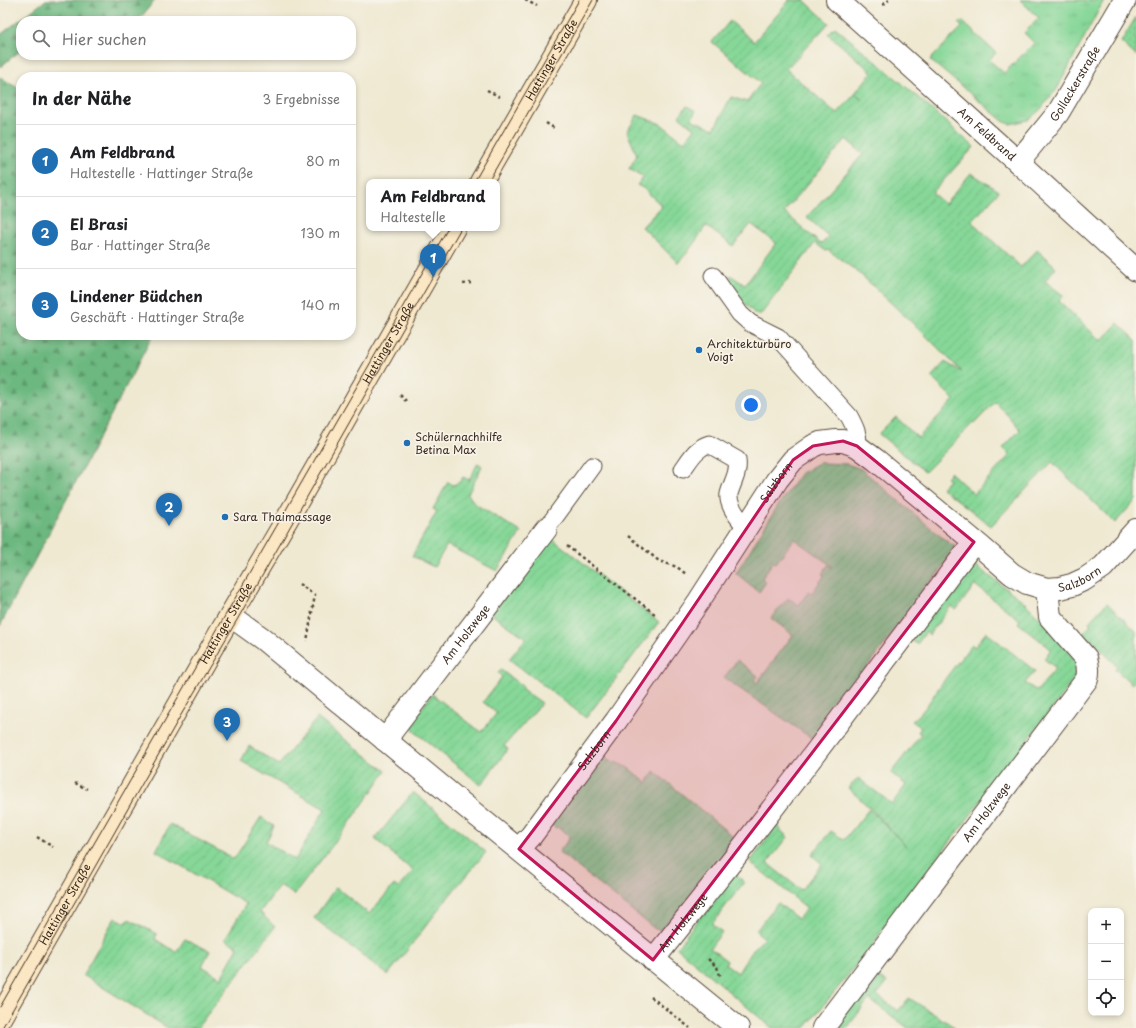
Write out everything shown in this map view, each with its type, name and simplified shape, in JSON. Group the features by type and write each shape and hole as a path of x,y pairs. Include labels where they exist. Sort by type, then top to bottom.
{"street":[{"name":"Hattinger Straße","path":"483,179 586,0"},
{"name":"Am Feldbrand","path":"837,0 1136,270"},
{"name":"Gollackerstraße","path":"1018,162 1058,113 1125,0"},
{"name":"Hattinger Straße","path":"0,1018 452,231"},
{"name":"Salzborn","path":"519,849 531,836 616,721 678,632 777,480 793,460 813,446 836,441 843,441 857,446 876,460 1012,574 1027,583 1047,589 1072,585 1085,579 1103,567 1136,530"},
{"name":"Am Holzwege","path":"385,740 546,529"},
{"name":"Am Holzwege","path":"653,960 732,861 974,542"},
{"name":"Am Holzwege","path":"823,1028 1087,679 1089,673 1086,658 1050,617 1047,589"},
{"name":"Am Holzwege","path":"231,616 263,639 653,960 738,1028"}],"lane":[{"path":"713,276 740,314 750,323 778,337 849,416 855,428 859,442 857,446"},
{"path":"684,469 701,446 709,444 737,460 738,468 729,496 733,510 746,528"},
{"path":"546,529 592,466"}],"path":[{"path":"525,0 536,6"},
{"path":"487,90 500,97"},
{"path":"542,121 554,128"},
{"path":"463,284 470,283"},
{"path":"400,395 406,401"},
{"path":"546,529 678,632"},
{"path":"628,536 660,561 677,567 688,576 691,572 710,584"},
{"path":"298,584 315,595 306,648"},
{"path":"74,783 87,789"},
{"path":"37,837 54,846"},
{"path":"651,997 690,1028"}],"highlighted area":[{"path":"843,441 857,446 974,542 653,960 519,849 616,721 793,460 813,446"}],"green space":[{"path":"46,0 155,0 142,16 25,16"},
{"path":"788,0 804,0 829,23 786,69 837,114 855,94 862,100 855,93 872,72 828,34 835,27 974,147 932,193 945,204 971,173 999,191 972,222 1021,267 1037,250 1056,267 1045,281 1064,296 1059,301 1101,341 1118,323 1136,340 1136,500 1115,523 1052,462 991,526 942,488 949,480 946,478 950,472 974,494 1010,455 1003,448 1020,430 995,402 925,472 879,434 896,417 918,438 954,400 931,377 945,362 962,372 859,273 828,250 826,251 815,243 762,313 758,315 743,302 736,290 730,286 727,278 730,275 745,285 776,243 775,242 751,224 733,246 706,226 678,263 642,227 662,206 643,188 637,185 644,177 629,169 637,155 627,132 637,115 661,124 684,142 695,129 679,116 687,106 696,111 691,119 714,129 731,97 747,102 761,83 712,42 730,21 754,42 789,1","holes":["846,139 863,154 807,217 829,237 821,244 784,212"]},
{"path":"1020,0 1104,0 1057,89 1039,111 1028,120 1010,124 1003,121 930,60 962,27 959,24 962,21 996,53 989,60 1004,73 1034,43 1024,33 1039,18"},
{"path":"1136,17 1136,56 1121,42"},
{"path":"16,23 16,54 0,67 0,35"},
{"path":"0,77 16,87 16,340 150,340 0,626"},
{"path":"478,463 482,466 468,494 475,504 521,532 497,571 447,545 434,567 412,556 437,511 433,509 448,482 453,485 460,482 463,477 469,480"},
{"path":"819,463 847,464 861,469 945,540 957,548 813,739 724,678 737,660 758,676 754,681 757,683 793,635 771,618 788,598 799,605 809,591 812,593 824,576 822,574 828,565 831,567 832,566 794,539 776,563 773,562 762,578 766,582 759,592 736,573 779,504 801,473"},
{"path":"550,537 659,622 586,718 509,659 526,638 491,614"},
{"path":"969,561 1022,600 1061,639 1076,662 1074,680 883,929 873,945 805,1028 772,1028 677,948 733,871 744,882 712,924 722,932 710,948 727,961 726,964 738,973 750,953 764,938 756,931 778,903 798,919 807,908 750,862 778,824 781,831 788,837 767,863 801,890 822,864 812,855 831,831 844,840 869,809 908,848 870,808 848,788 858,778 892,804 906,785 891,773 921,734 918,732 921,728 912,721 925,708 946,677 972,644 975,647 986,632 1035,671 1025,683 1037,691 1056,668 1044,659 1051,649 1018,623 1020,620 975,585 956,610 951,606 929,635 926,632 917,644 909,639"},
{"path":"1107,603 1136,631 1136,679 1132,684 1115,669 1117,666 1094,642 1082,634 1091,625 1089,622"},
{"path":"501,670 523,687 522,689 542,703 504,746 508,749 481,785 414,731 411,725 432,694 481,732 497,713 483,702 502,677 498,673"},
{"path":"317,718 386,771 349,824 294,895 280,885 260,912 275,927 197,1028 168,1028 83,975 115,917 126,923 129,919 157,934 155,939 176,952 185,939 210,951 202,966 221,978 238,947 225,939 246,904 156,851 170,824 234,859 261,817 274,826 266,842 295,860 325,809 241,761 249,746 279,765"},
{"path":"600,756 627,767 647,783 654,771 736,839 666,931 655,929 559,852 570,837 558,827 556,828 550,824"},
{"path":"413,792 486,852 449,896 388,975 314,918 336,887 369,914 394,885 398,888 413,871 375,839"},
{"path":"872,974 887,982 877,995 898,1011 909,998 956,1028 908,1028 869,999 847,1028 831,1028"}],"tram line":[{"path":"476,179 579,0"},
{"path":"490,179 593,0"},
{"path":"0,1007 446,231"},
{"path":"2,1028 459,231"}],"place":[{"name":"Am Feldbrand","path":"433,277"},
{"name":"Architekturbüro Voigt","path":"699,350"},
{"name":"Schülernachhilfe Betina Max","path":"407,443"},
{"name":"Sara Thaimassage","path":"225,517"},
{"name":"El Brasi","path":"169,526"},
{"name":"Lindener Büdchen","path":"227,741"}]}
